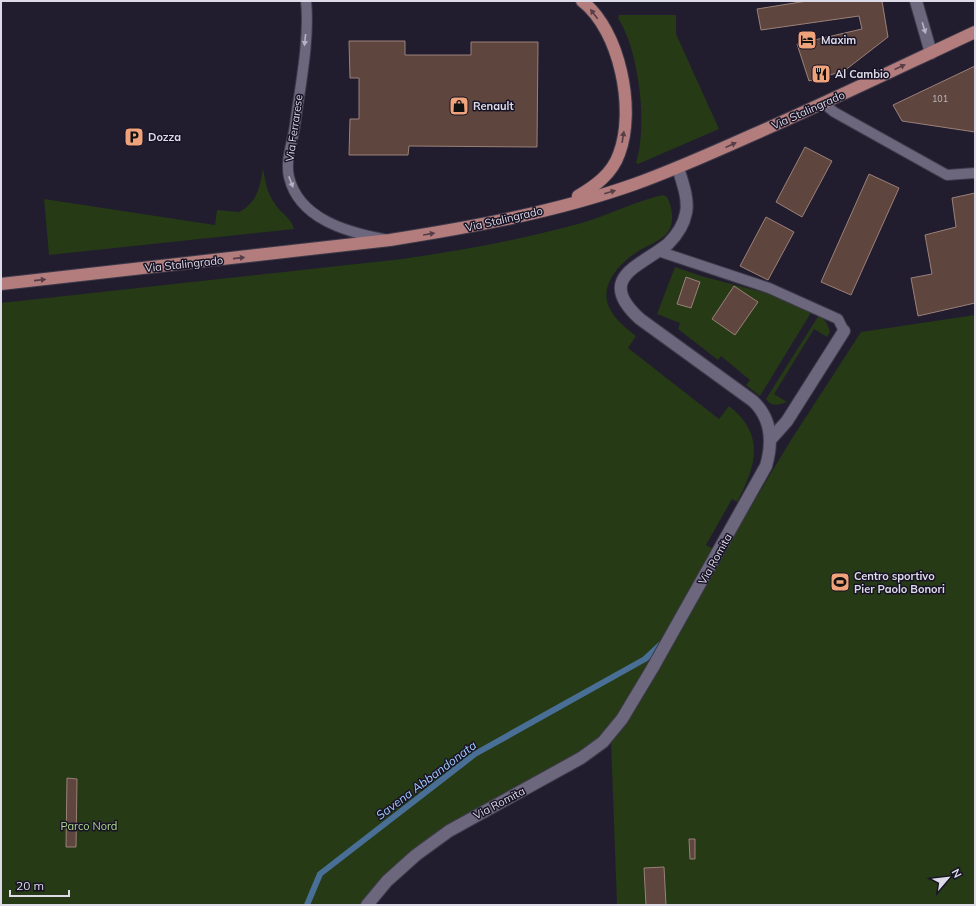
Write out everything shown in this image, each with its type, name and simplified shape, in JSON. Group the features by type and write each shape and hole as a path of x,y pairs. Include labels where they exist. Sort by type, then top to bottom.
{"main road":[{"path":"549,209 595,186 612,167 619,154 624,138 624,91 618,60 593,12 582,1"},
{"name":"Via Stalingrado","path":"1,284 390,240 454,230 549,209 633,185 678,168 823,104 975,32"}],"street":[{"path":"916,1 932,53"},
{"name":"Via Romita","path":"367,905 387,881 416,855 449,831 581,758 603,742 622,719 747,502 766,466 770,451 771,439 767,421 757,405 640,319 628,306 621,289 624,276 669,243 678,231 687,211 686,198 678,168"},
{"path":"771,439 787,421 844,331"}],"lane":[{"name":"Via Ferrarese","path":"306,1 307,24 295,126 289,157 289,177 301,200 322,220 349,231 390,240"},
{"path":"823,104 834,112 947,175 975,173"},
{"path":"658,251 769,288 838,319 844,331"}],"green space":[{"path":"619,15 676,15 676,34 719,129 638,164 636,163 640,147 641,129 639,89 631,49 618,18"},
{"path":"263,168 268,191 272,200 291,222 294,229 49,255 44,199 215,225 217,210 239,212 250,204 257,194"},
{"name":"Parco Nord","path":"663,195 667,197 670,205 672,224 665,235 637,252 618,268 609,283 607,291 609,307 617,319 636,336 628,348 719,419 729,406 741,417 749,428 753,440 753,463 744,489 737,502 732,499 706,545 712,548 663,638 645,659 567,703 663,650 660,656 791,440 861,332 975,315 975,905 617,905 611,741 619,724 603,742 449,831 367,905 1,905 1,303 402,259 448,252 517,239 585,222"},
{"path":"675,267 701,276 770,294 812,311 760,396 746,385 750,380 721,356 718,360 678,329 680,323 657,314"},
{"path":"819,315 826,322 830,332 827,337 814,329 774,394 787,402 773,404 768,402 766,399"}],"building":[{"path":"807,1 882,1 888,37 844,71 809,81 797,44 862,29 859,16 761,30 757,9"},
{"path":"349,41 405,41 405,55 471,55 471,42 538,42 537,147 409,146 408,155 349,155 350,119 359,119 359,78 350,78"},
{"path":"975,66 975,132 902,121 893,105"},
{"path":"805,147 832,161 802,217 776,202"},
{"path":"869,174 899,188 851,295 821,282"},
{"path":"975,193 975,303 918,316 911,278 932,274 925,235 956,227 952,198"},
{"path":"766,217 794,232 768,280 740,266"},
{"path":"686,277 700,282 691,308 677,304"},
{"path":"734,286 758,302 735,335 712,319"},
{"path":"67,778 77,779 76,847 66,847"},
{"path":"689,839 695,839 695,859 690,859"},
{"path":"664,867 666,905 646,905 644,868"}],"waterway":[{"name":"Savena Abbandonata","path":"307,905 320,874 475,754 645,659 660,645"}],"place":[{"name":"Maxim","path":"807,40"},
{"name":"Al Cambio","path":"821,74"},
{"name":"Renault","path":"459,106"},
{"name":"Dozza","path":"134,137"},
{"name":"Centro sportivo Pier Paolo Bonori","path":"840,582"}]}
